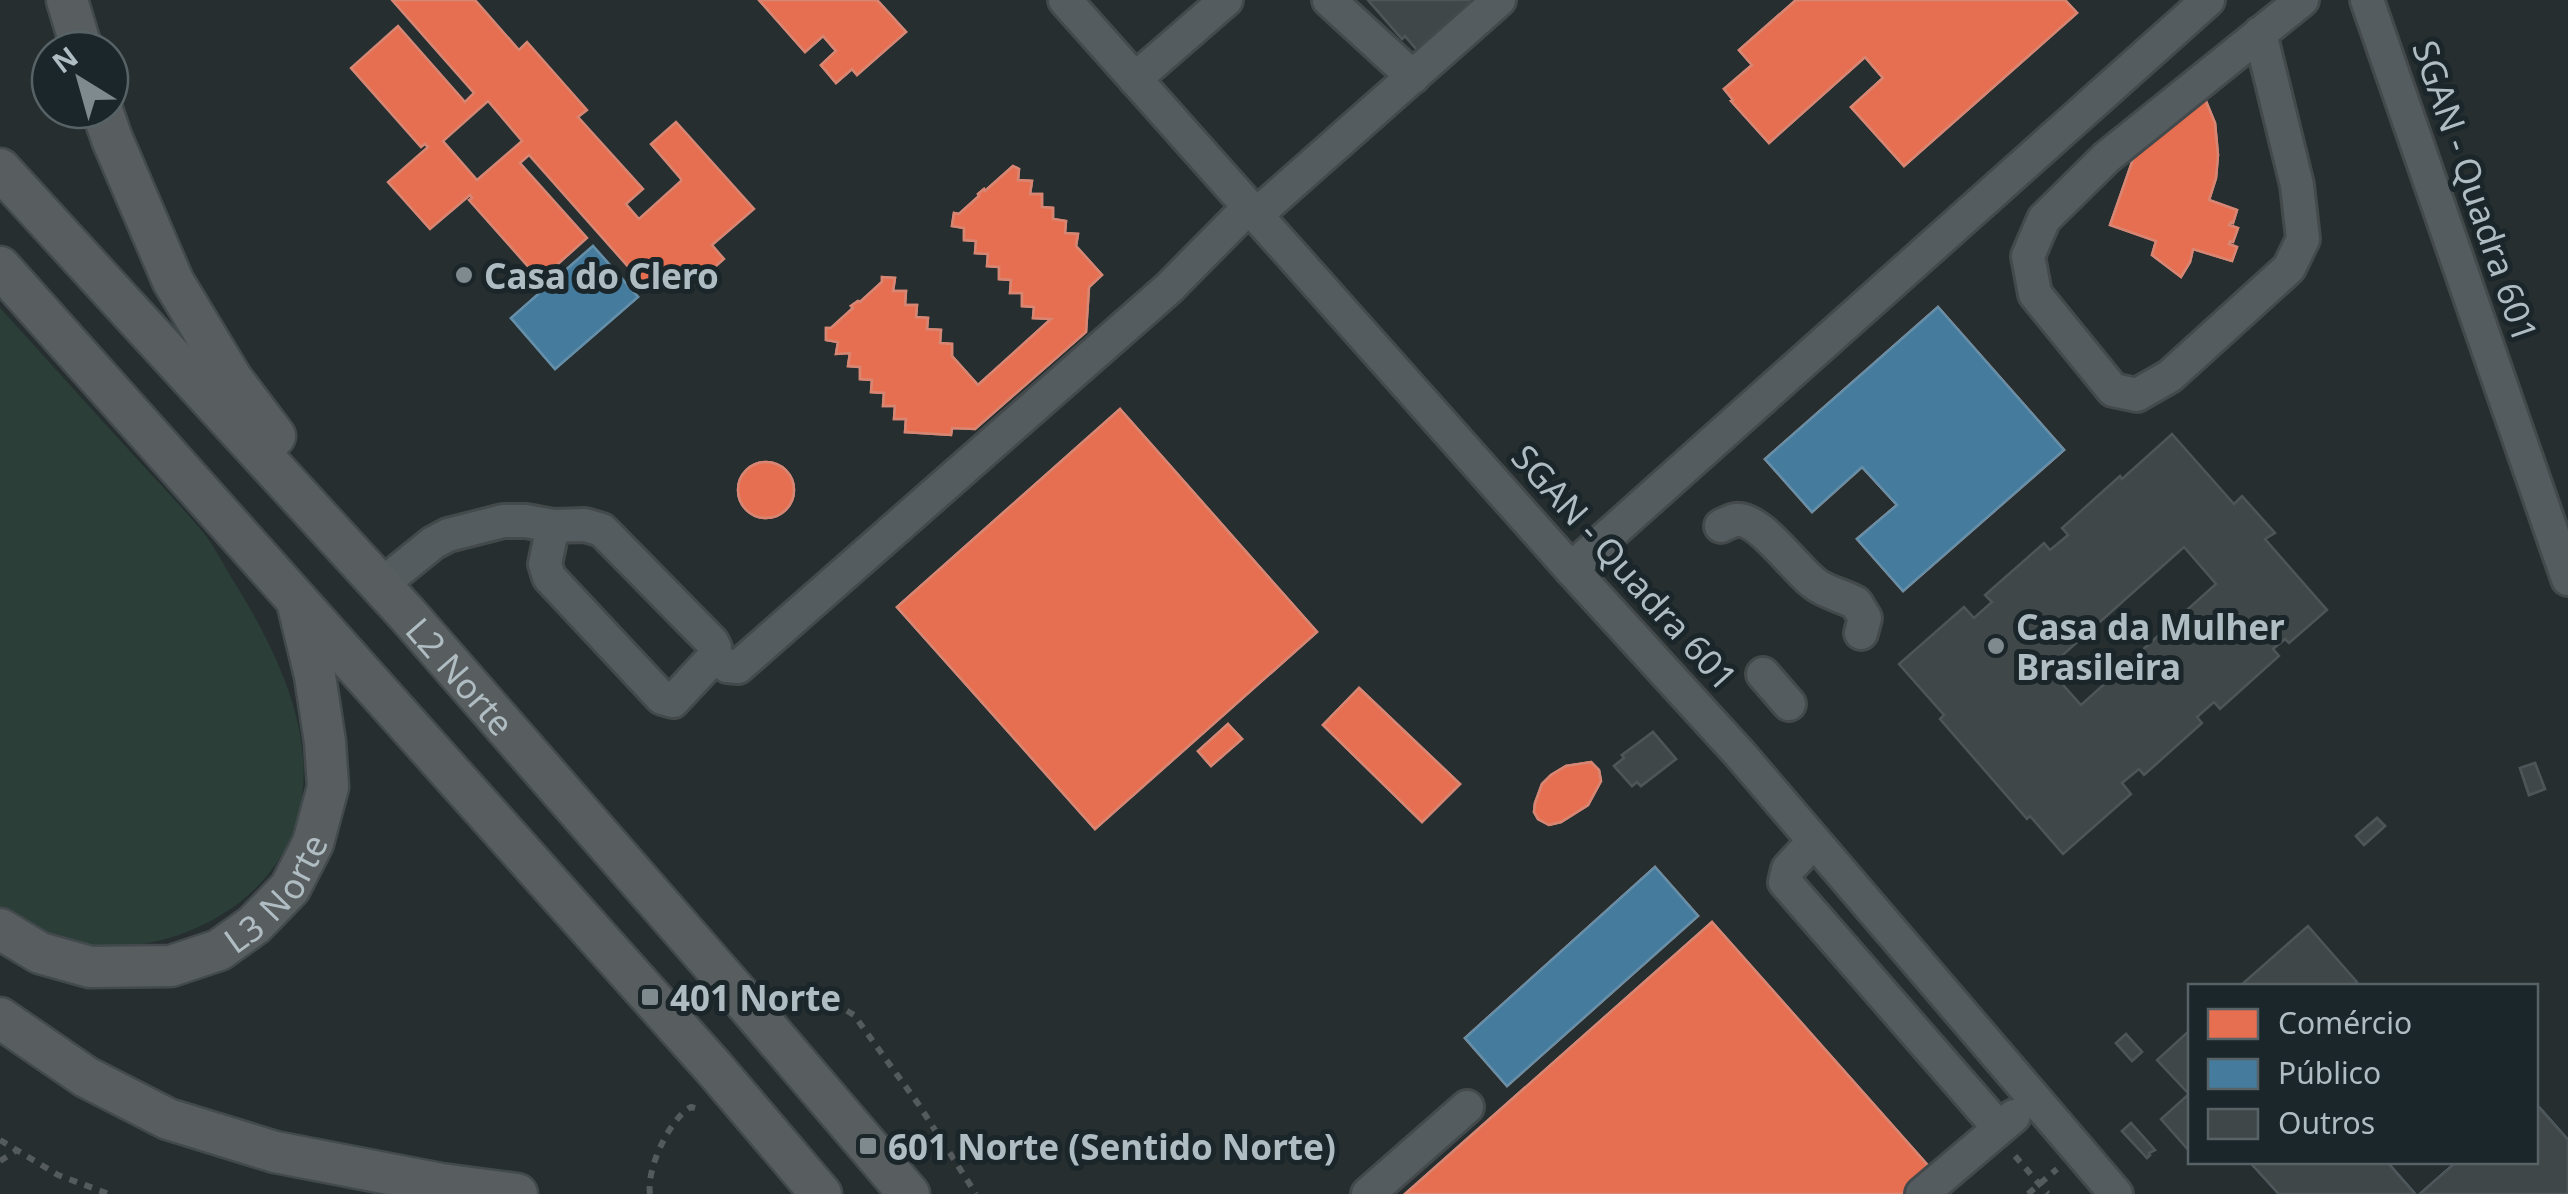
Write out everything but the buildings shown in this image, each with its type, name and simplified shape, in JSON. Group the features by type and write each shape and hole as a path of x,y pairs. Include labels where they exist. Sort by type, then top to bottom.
{"main road":[{"path":"67,0 76,30"},
{"path":"109,130 173,282 232,379 396,598"},
{"name":"L2 Norte","path":"0,169 396,598 909,1194"},
{"name":"L2 Norte","path":"0,266 714,1068 821,1194"},
{"name":"L3 Norte","path":"0,929 40,953 90,967 171,966 219,950 254,925 290,888 313,843 328,787 315,676 296,597"},
{"path":"0,1018 86,1076 168,1119 275,1152 440,1184 517,1194"}],"street":[{"name":"SGAN - Quadra 601","path":"1065,0 1728,741 2116,1194"},
{"path":"1135,78 1226,0"},
{"path":"1330,0 1412,77"},
{"path":"714,657 726,666 738,667 1253,211 1500,0"},
{"path":"2260,32 2297,185 2303,239 2288,268 2170,376 2137,395 2113,390 2035,294 2028,256 2044,219 2107,157 2260,32 2302,0"},
{"name":"SGAN - Quadra 601","path":"2367,0 2568,579"},
{"path":"1571,569 2190,6"},
{"path":"1721,526 1734,520 1758,527 1810,580 1823,590 1856,603 1865,618 1861,633"},
{"path":"396,598 434,543 448,535 503,521 585,525 602,530 715,648 714,657 673,701 662,698 549,577 545,564 553,526"},
{"path":"1763,674 1789,704"},
{"path":"1814,841 1788,868 1784,882 1997,1130"},
{"path":"1922,1194 2034,1098"},
{"path":"1368,1194 1467,1107"}],"path":[{"path":"745,1002 768,984 798,1000 826,998 854,1015 919,1104 976,1194"},
{"path":"1997,1130 2048,1194"},
{"path":"0,1140 58,1175 109,1194"},
{"path":"0,1162 16,1150"},
{"path":"2028,1194 2057,1168"}],"green space":[{"path":"0,308 207,537 265,636 292,703 301,737 304,772 301,806 290,839 270,872 245,898 214,919 179,935 133,945 85,944 40,932 0,908"}],"place":[{"name":"Casa do Clero","path":"464,275"},
{"name":"Casa da Mulher Brasileira","path":"1996,646"},
{"name":"401 Norte","path":"650,997"},
{"name":"601 Norte (Sentido Norte)","path":"868,1146"}]}
